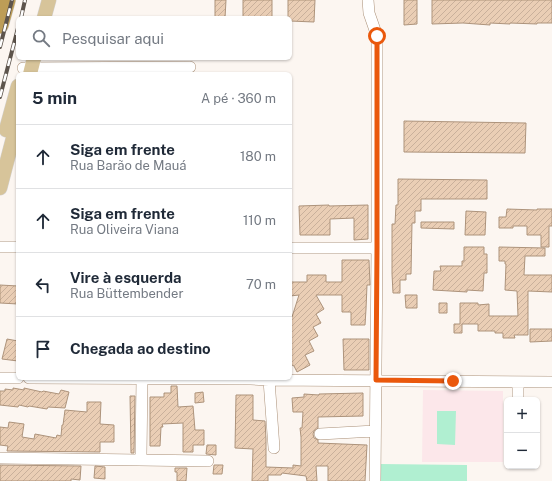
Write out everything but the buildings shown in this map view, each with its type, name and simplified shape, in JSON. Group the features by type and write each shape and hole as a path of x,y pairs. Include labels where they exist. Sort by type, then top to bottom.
{"highway":[{"path":"0,26 7,0"}],"main road":[{"path":"36,16 40,0"},
{"path":"45,16 49,0"},
{"path":"0,155 16,94"},
{"path":"0,188 16,127"}],"street":[{"path":"368,0 369,13 377,36 375,481"},
{"path":"27,67 190,68"},
{"path":"0,247 16,247"},
{"path":"292,248 377,248"},
{"path":"0,378 16,378"},
{"path":"141,455 142,380"},
{"path":"274,448 270,380 552,382"},
{"path":"518,382 518,397"},
{"path":"320,434 375,431"},
{"path":"0,458 208,461"}],"shaded area":[{"path":"423,390 503,391 503,462 422,462"}],"green space":[{"path":"437,411 456,411 455,445 437,444"},
{"path":"380,464 467,465 467,481 380,481"}],"railway":[{"path":"0,47 12,0"},
{"path":"21,16 25,0"},
{"path":"0,97 16,36"}],"route":[{"path":"377,36 376,380 453,381"}]}
